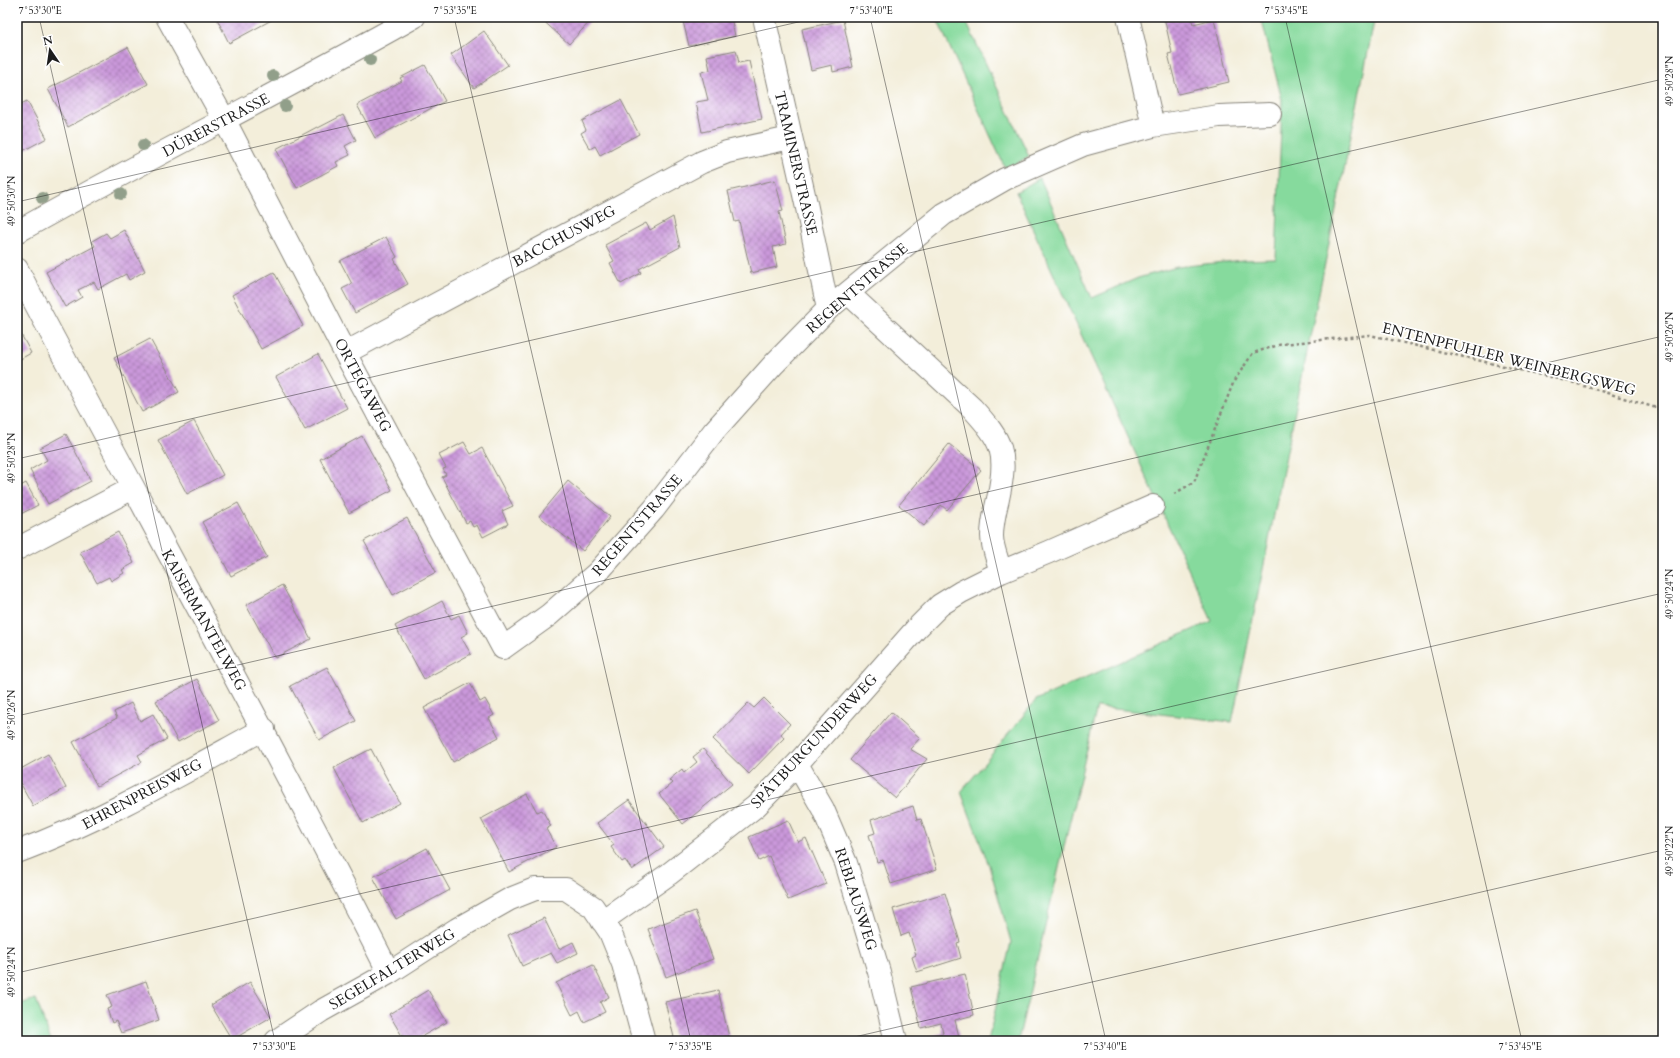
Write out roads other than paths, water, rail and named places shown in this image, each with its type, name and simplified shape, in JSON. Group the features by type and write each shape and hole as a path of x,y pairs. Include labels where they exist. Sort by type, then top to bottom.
{"street":[{"name":"ORTEGAWEG","path":"166,17 225,120 345,353 503,648"},
{"name":"DÜRERSTRASSE","path":"17,232 66,204 352,52 414,17"},
{"name":"TRAMINERSTRASSE","path":"764,17 828,309"},
{"path":"1128,17 1153,126"},
{"name":"REGENTSTRASSE","path":"503,648 549,615 598,572 654,509 714,431 774,364 828,309 944,214 1005,178 1083,145 1153,126 1219,116 1270,114"},
{"name":"BACCHUSWEG","path":"345,353 702,162 727,152 790,138"},
{"name":"KAISERMANTELWEG","path":"17,269 132,488 264,730 389,973"},
{"path":"848,293 972,408 989,426 1001,448 1003,463 1002,479 994,518 992,537 1001,572"},
{"path":"17,549 132,488"},
{"name":"SPÄTBURGUNDERWEG","path":"602,920 669,874 756,806 797,764 916,629 940,605 961,592 1001,572 1064,546 1153,506"},
{"name":"EHRENPREISWEG","path":"17,852 69,831 118,808 264,730"},
{"name":"REBLAUSWEG","path":"797,764 823,809 846,863 879,972 896,1041"},
{"name":"SEGELFALTERWEG","path":"276,1041 321,1011 389,973 457,929 510,899 535,889 566,889 592,907 602,920 610,932 623,964 644,1041"}]}
